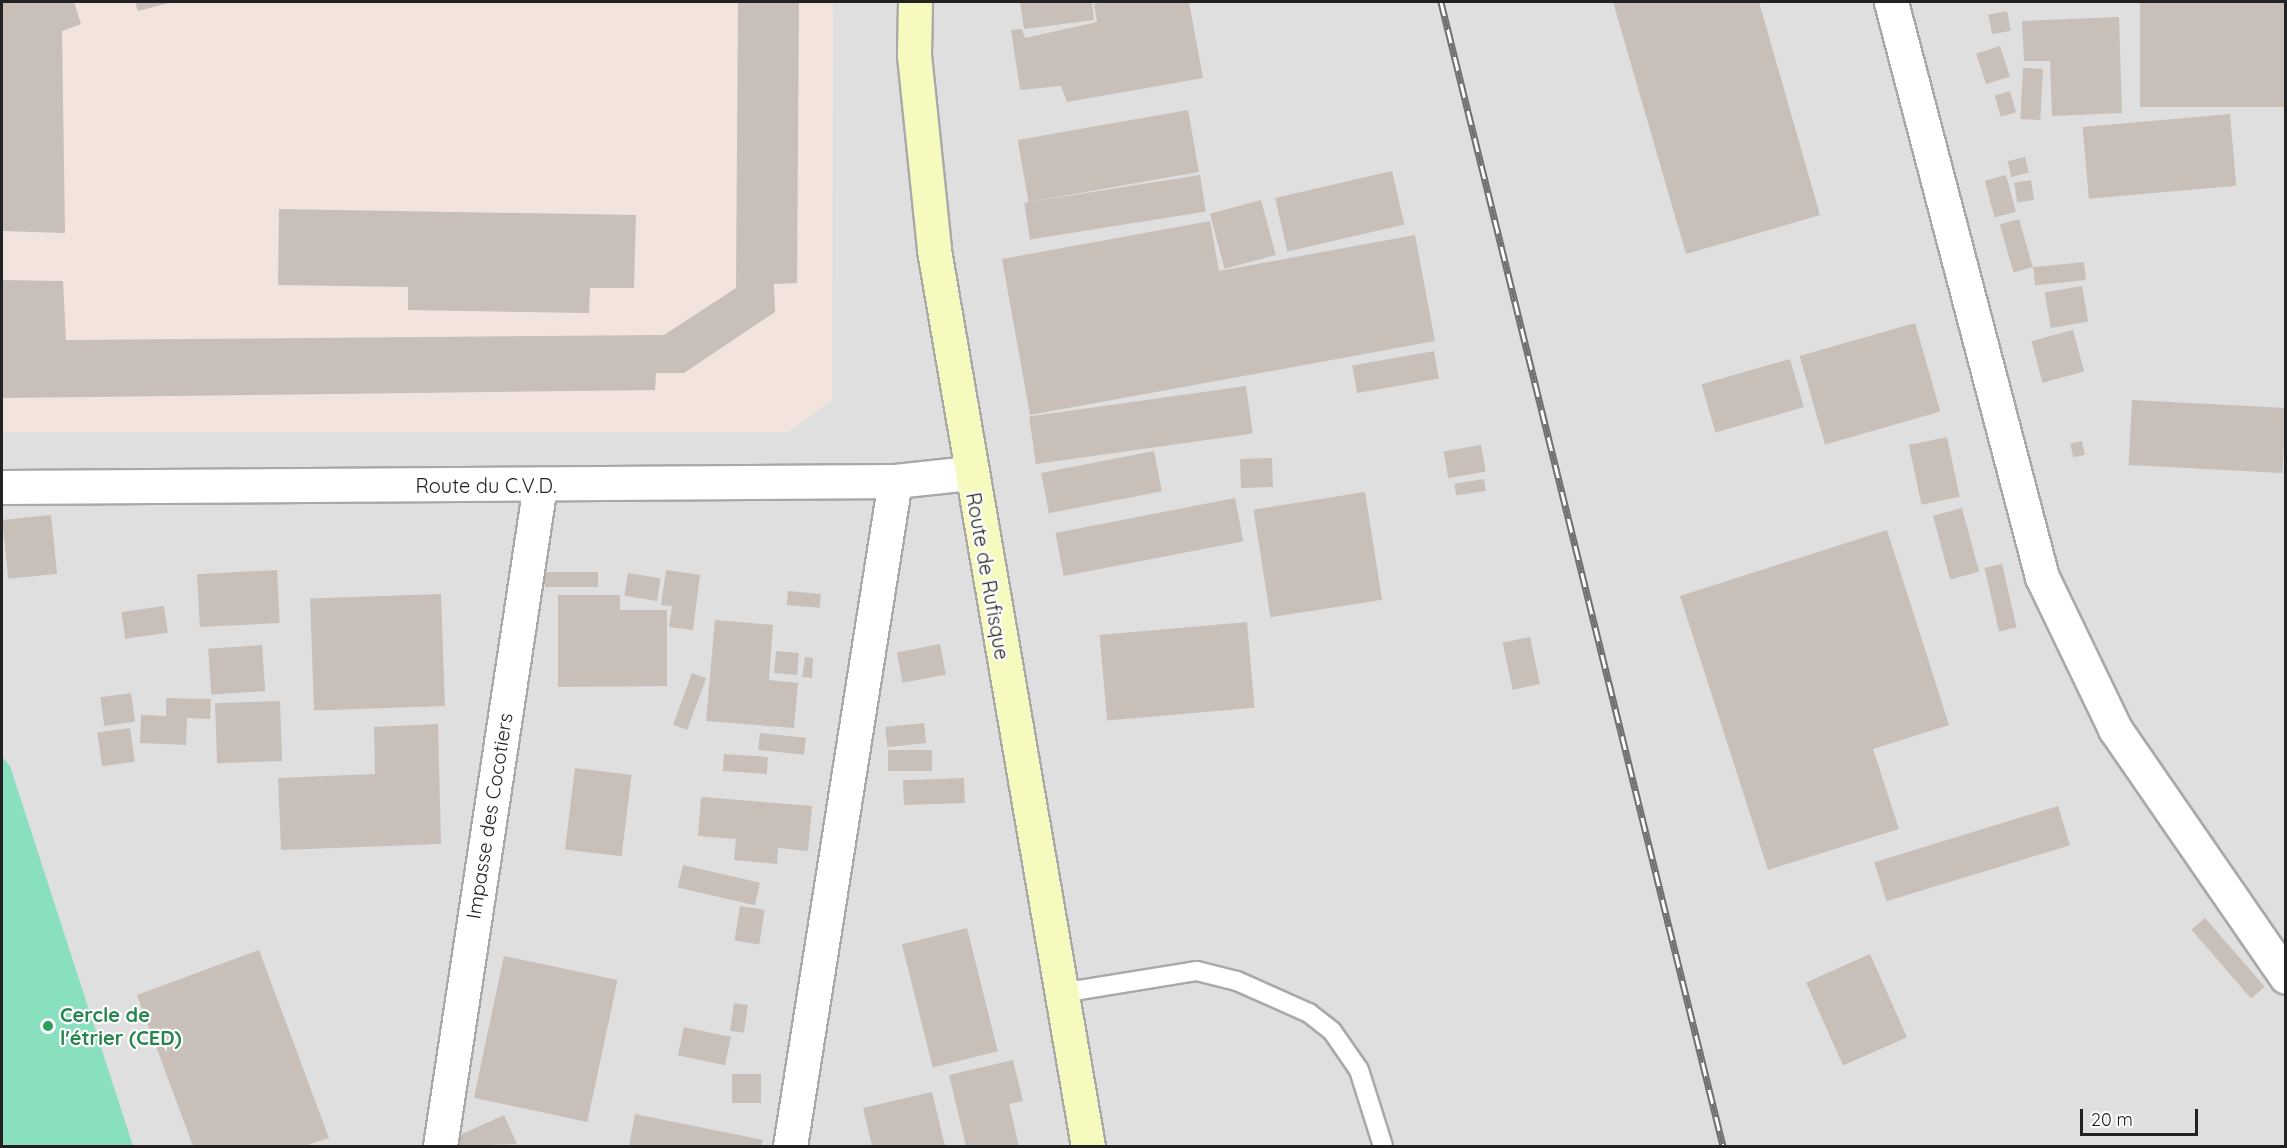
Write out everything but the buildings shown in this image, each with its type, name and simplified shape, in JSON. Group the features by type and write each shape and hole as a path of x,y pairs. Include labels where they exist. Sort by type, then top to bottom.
{"main road":[{"name":"Route de Rufisque","path":"915,2 914,55 934,250 970,473 1088,1146"}],"street":[{"path":"1891,2 2042,577 2115,729 2286,977"},
{"name":"Route du C.V.D.","path":"2,487 540,485 895,480 970,473"},
{"path":"790,1146 895,480"},
{"name":"Impasse des Cocotiers","path":"440,1146 540,485"}],"lane":[{"path":"1061,993 1197,971 1237,981 1310,1013 1332,1031 1359,1070 1383,1146"}],"shaded area":[{"path":"2,2 2285,2 2285,1146 2,1146"},
{"path":"2,2 833,2 832,400 788,432 2,432"}],"green space":[{"name":"Cercle de l'étrier (CED)","path":"2,757 10,766 133,1146 2,1146"}],"railway":[{"path":"1441,2 1723,1146"}],"place":[{"name":"Cercle de l'étrier (CED)","path":"48,1026"}]}
